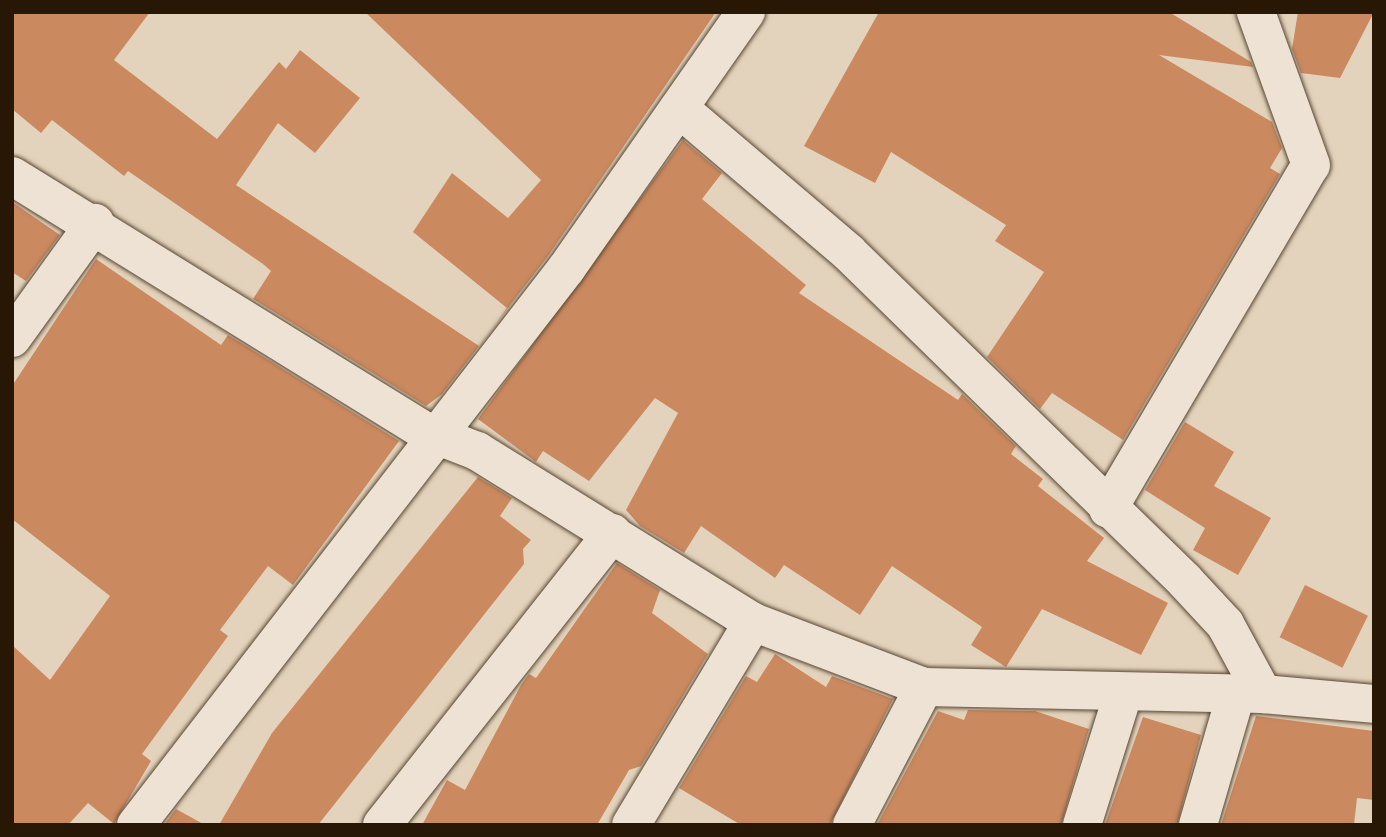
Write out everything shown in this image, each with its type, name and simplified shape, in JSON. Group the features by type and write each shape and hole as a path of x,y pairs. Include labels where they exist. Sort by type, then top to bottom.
{"street":[{"path":"136,825 440,432 679,108 746,12"},
{"path":"1108,509 1311,165 1256,12"},
{"path":"679,108 848,252 1225,624 1249,694 1198,825"},
{"path":"12,176 96,223 423,430 440,432 613,533 753,622 924,687 1123,694 1249,694 1374,704"},
{"path":"12,338 96,223"},
{"path":"382,825 613,533"},
{"path":"631,825 753,622"},
{"path":"852,825 924,687"},
{"path":"1082,825 1123,694"}],"building":[{"path":"12,12 150,12 114,60 217,139 279,62 286,69 300,50 360,98 315,153 278,123 236,185 479,346 442,394 426,406 253,299 271,271 263,264 128,171 124,176 52,120 41,133 12,109"},
{"path":"365,12 716,12 548,256 497,322 507,308 413,232 452,173 508,218 541,180"},
{"path":"879,12 1169,12 1251,62 1253,67 1159,55 1272,122 1282,148 1270,168 1280,174 1123,440 1052,393 1040,409 987,357 1044,272 995,241 1006,225 891,152 875,183 804,146"},
{"path":"1298,12 1374,12 1340,78 1301,73 1292,49"},
{"path":"683,140 722,173 702,199 806,285 799,293 958,400 962,394 1016,446 1011,454 1043,479 1038,486 1104,538 1087,561 1168,603 1141,655 1042,609 1006,667 971,645 982,627 892,566 860,615 784,565 775,578 701,526 684,553 640,526 626,510 678,413 655,398 589,481 543,451 536,462 478,419"},
{"path":"12,202 60,235 26,281 12,272"},
{"path":"96,259 221,345 228,335 399,441 293,585 268,566 220,630 228,636 142,754 151,761 114,824 88,803 68,825 12,825 12,645 50,680 110,596 12,519 12,386"},
{"path":"1185,422 1234,452 1214,486 1271,518 1238,575 1193,550 1205,528 1145,490"},
{"path":"478,477 512,498 500,516 531,540 523,549 524,564 318,825 219,825 272,733"},
{"path":"617,563 660,590 652,613 708,654 641,766 629,770 597,825 422,825 447,780 465,790 521,685 529,674 536,678"},
{"path":"1305,585 1368,616 1342,668 1280,637"},
{"path":"775,654 826,687 832,676 893,699 830,825 741,825 679,788 746,676 757,682"},
{"path":"968,710 1035,711 1089,729 1061,825 877,825 938,711 964,720"},
{"path":"1256,716 1374,731 1374,800 1357,798 1354,825 1221,825"},
{"path":"1143,717 1201,735 1177,825 1105,825"},
{"path":"176,809 205,825 164,825"}]}
